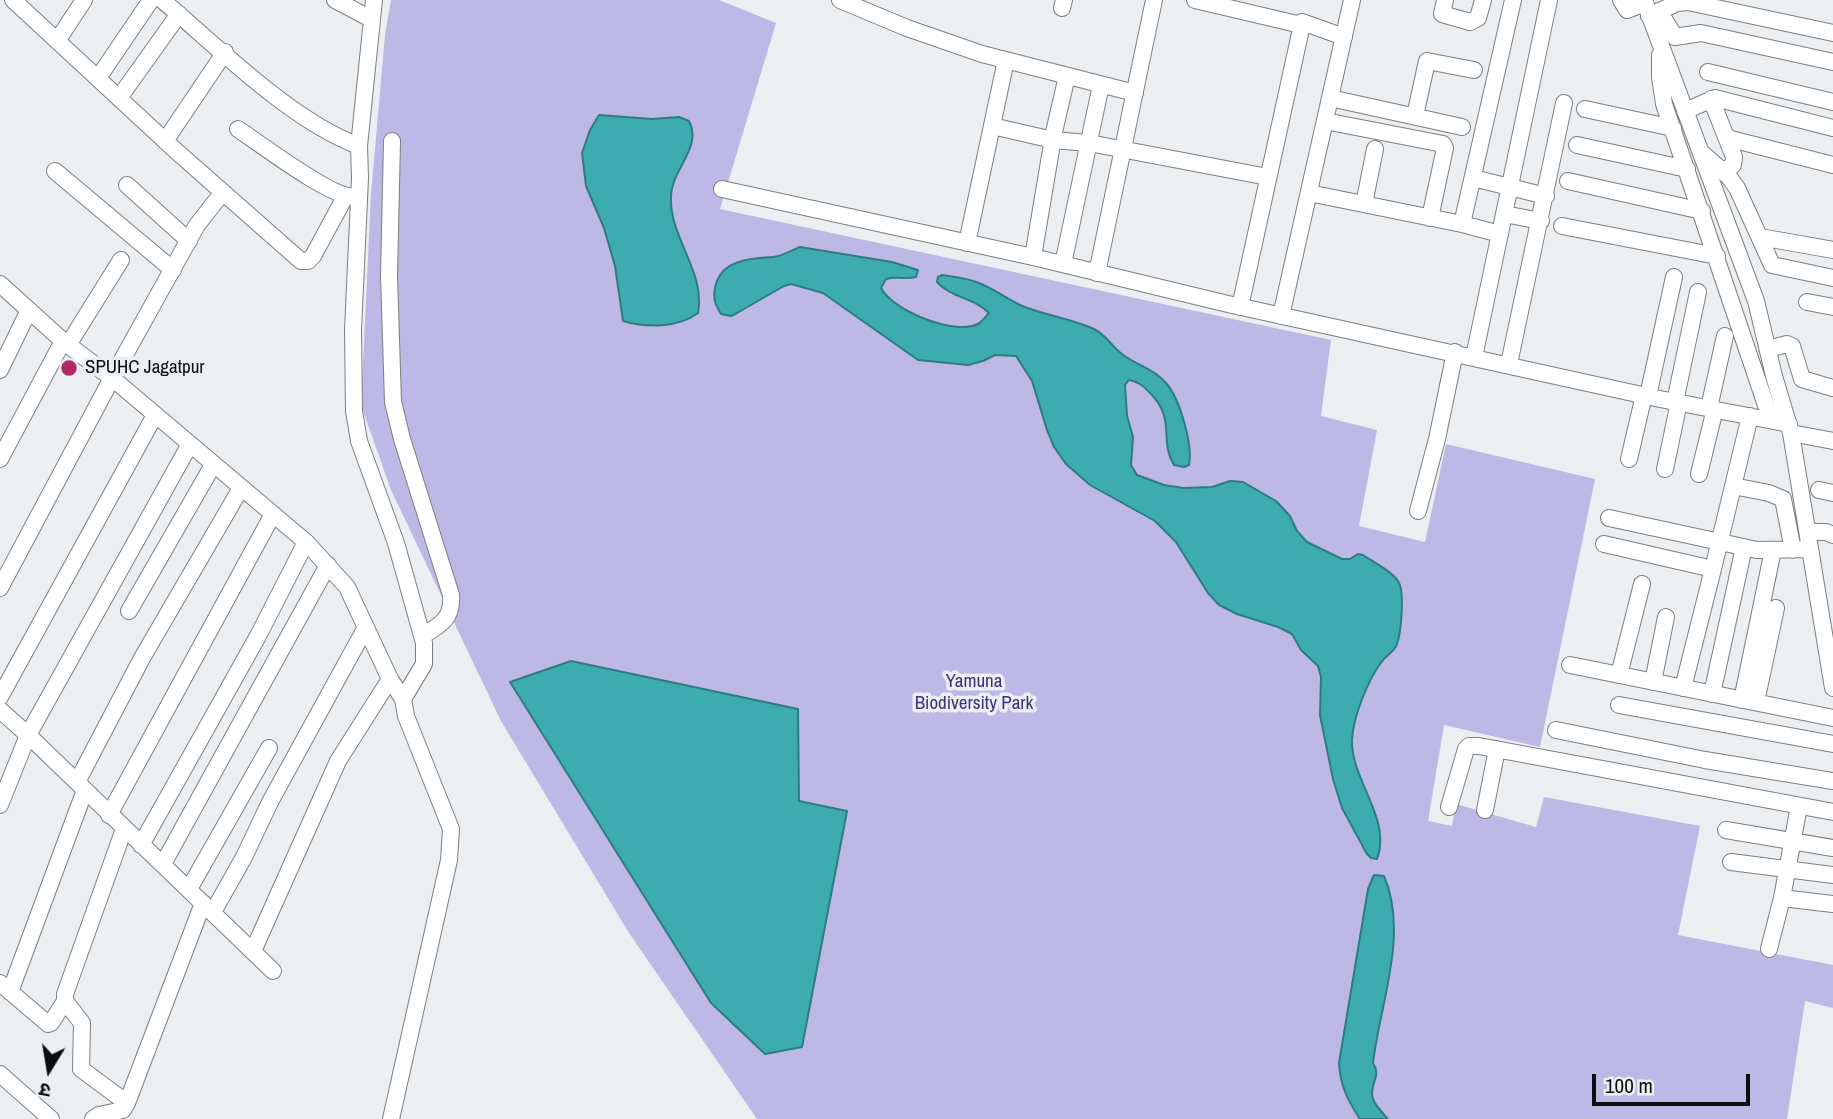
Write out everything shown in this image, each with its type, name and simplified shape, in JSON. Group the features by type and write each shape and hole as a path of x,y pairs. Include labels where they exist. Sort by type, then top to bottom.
{"street":[{"path":"13,0 165,141 302,261 308,261 313,256 352,196"},
{"path":"57,41 84,0"},
{"path":"98,78 151,0"},
{"path":"162,0 309,121 335,137 359,146"},
{"path":"335,0 371,19"},
{"path":"374,0 352,196 354,411 359,441 397,543 422,636 424,664 403,699"},
{"path":"840,0 907,28 1006,60 1135,93"},
{"path":"1097,273 1154,0"},
{"path":"1195,0 1300,26 1240,307"},
{"path":"1281,316 1352,0"},
{"path":"1445,0 1443,14 1470,22 1478,18 1483,0"},
{"path":"1462,224 1513,0"},
{"path":"1474,356 1549,0"},
{"path":"1621,0 1628,10 1679,3 1833,33"},
{"path":"1649,8 1672,35 1679,37 1690,34 1833,62"},
{"path":"1649,8 1756,301 1790,429 1810,549 1829,640 1833,688"},
{"path":"119,98 179,14"},
{"path":"1302,22 1344,37"},
{"path":"1661,45 1661,89 1771,420"},
{"path":"165,141 225,52"},
{"path":"967,243 1006,60"},
{"path":"1415,116 1427,61 1474,70"},
{"path":"1708,72 1833,102"},
{"path":"1033,257 1067,76"},
{"path":"1063,264 1101,85"},
{"path":"1330,98 1462,127"},
{"path":"1685,111 1713,98 1833,128"},
{"path":"1713,98 1734,161 1724,171"},
{"path":"1508,364 1541,221 1564,103"},
{"path":"1585,109 1673,128"},
{"path":"1325,121 1443,144 1445,148 1430,218"},
{"path":"992,126 1053,140 1088,143 1268,177"},
{"path":"238,129 324,186 352,196"},
{"path":"1727,138 1833,165"},
{"path":"392,141 389,288 393,402 451,595 452,607 445,620 422,636"},
{"path":"1577,145 1687,169"},
{"path":"1364,204 1375,149"},
{"path":"1700,151 1724,171 1744,199 1767,238 1770,261 1778,267 1833,278"},
{"path":"55,171 173,270"},
{"path":"1473,178 1546,196"},
{"path":"1568,181 1702,211"},
{"path":"127,185 189,241"},
{"path":"722,189 1033,257 1240,307 1771,420 1790,429 1833,441"},
{"path":"0,588 197,226 223,192"},
{"path":"1309,192 1500,234"},
{"path":"1504,214 1541,221"},
{"path":"1562,226 1717,256"},
{"path":"1767,238 1833,250"},
{"path":"0,459 65,343 121,260"},
{"path":"1629,459 1674,277"},
{"path":"0,284 65,343 112,378 306,542 347,587 390,679 403,699 405,716 452,829 449,860 391,1119"},
{"path":"1665,469 1698,292"},
{"path":"1807,302 1833,307"},
{"path":"0,370 29,310"},
{"path":"1699,474 1725,336"},
{"path":"1768,349 1787,344 1792,346 1800,375 1808,382 1833,388"},
{"path":"1418,511 1437,439 1455,352"},
{"path":"0,697 155,415"},
{"path":"1683,688 1750,416"},
{"path":"0,805 28,735 190,444"},
{"path":"130,611 213,465"},
{"path":"1733,486 1769,493 1783,499 1793,550"},
{"path":"124,828 67,986 65,1001 48,1024 5,987 81,786 142,658 241,488"},
{"path":"109,815 273,514"},
{"path":"1609,518 1758,550 1810,549"},
{"path":"1808,532 1833,534"},
{"path":"141,845 258,636 306,542"},
{"path":"1604,544 1713,569"},
{"path":"1712,694 1744,547"},
{"path":"1749,701 1773,550"},
{"path":"163,864 328,565"},
{"path":"1619,675 1642,584"},
{"path":"1749,701 1776,608"},
{"path":"1653,682 1667,617"},
{"path":"93,1119 99,1115 123,1110 127,1103 208,907 244,857 270,802 366,627"},
{"path":"1570,665 1833,718"},
{"path":"253,951 338,761 390,679"},
{"path":"1619,705 1833,744"},
{"path":"0,710 273,971"},
{"path":"1556,730 1705,760 1833,781"},
{"path":"1449,807 1466,749 1469,746 1479,746 1833,812"},
{"path":"189,889 269,748"},
{"path":"1485,810 1497,749"},
{"path":"1769,949 1788,871 1799,806"},
{"path":"1726,830 1833,848"},
{"path":"1731,862 1833,876"},
{"path":"1782,898 1833,904"},
{"path":"65,1001 82,1023 81,1069 127,1103"},
{"path":"0,1074 51,1119"}],"green space":[{"name":"Yamuna Biodiversity Park","path":"391,0 719,0 776,23 720,209 1331,340 1321,416 1377,430 1359,526 1425,542 1446,444 1595,479 1540,747 1444,725 1428,821 1452,826 1456,804 1536,827 1544,797 1700,826 1678,935 1833,965 1833,1008 1805,1001 1787,1119 757,1119 629,933 501,721 391,490 361,405 371,194 385,35"}],"water":[{"path":"599,115 652,119 679,117 689,121 692,140 672,187 671,197 672,212 697,283 699,298 698,313 681,322 642,325 623,321 615,266 604,228 586,186 582,153"},
{"path":"800,247 892,262 918,270 916,277 886,279 881,288 897,305 940,324 967,327 979,323 989,313 943,287 937,282 942,275 975,281 1022,306 1094,329 1122,354 1152,371 1166,383 1184,422 1190,456 1189,465 1184,467 1174,465 1170,456 1165,421 1159,403 1142,385 1129,380 1125,385 1127,416 1133,437 1131,465 1137,475 1164,485 1183,488 1212,487 1230,481 1243,482 1276,501 1290,516 1297,531 1307,542 1342,559 1363,555 1394,576 1400,585 1402,598 1397,644 1377,668 1367,688 1355,720 1352,740 1353,755 1379,829 1377,859 1367,854 1342,808 1333,779 1320,715 1321,677 1318,666 1301,650 1292,634 1219,605 1208,593 1176,542 1155,521 1090,485 1066,464 1054,447 1047,430 1032,381 1016,356 995,355 968,365 918,360 823,293 791,284 731,316 721,314 714,295 723,271 737,262 776,257"},
{"path":"571,661 798,709 799,801 847,811 802,1047 765,1054 711,1003 510,682"},
{"path":"1374,875 1384,876 1394,921 1390,969 1373,1063 1376,1075 1372,1089 1375,1104 1388,1119 1360,1119 1345,1092 1339,1063 1368,889"}],"place":[{"name":"SPUHC Jagatpur","path":"69,368"}]}
